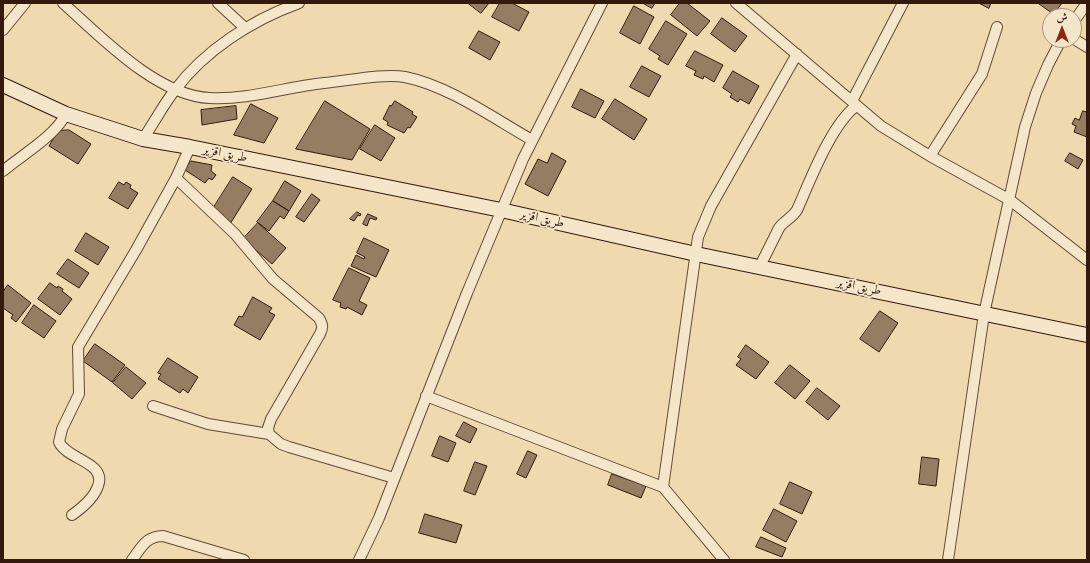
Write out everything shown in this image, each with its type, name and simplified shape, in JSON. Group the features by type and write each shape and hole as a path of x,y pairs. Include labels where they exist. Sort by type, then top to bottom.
{"street":[{"path":"3,30 25,3"},
{"path":"63,3 147,76 175,90 209,98 241,96 298,86 388,75 404,77 423,82 451,94 532,140"},
{"path":"218,3 245,28"},
{"path":"143,139 175,90 195,68 245,28 299,3"},
{"path":"359,560 379,518 426,396 501,210 532,140 602,3"},
{"path":"760,266 779,228 782,224 794,216 835,132 854,104 903,3"},
{"path":"740,4 881,126 930,156 1010,200 1087,260"},
{"path":"930,156 982,74 997,27"},
{"path":"948,560 984,314 1025,127 1036,93 1057,48"},
{"path":"663,487 698,237 707,214 797,54"},
{"name":"طريق اقزير","path":"3,86 66,114 143,139 190,147 501,210 696,254 760,266 1087,335"},
{"path":"3,171 53,132 62,123 66,114"},
{"path":"72,515 80,510 95,493 100,480 98,473 93,467 66,452 61,447 59,442 62,429 79,394 78,347 176,178 190,147"},
{"path":"176,178 235,234 273,279 319,318 322,323 323,328 320,334 271,419 268,428 269,434"},
{"path":"426,396 663,487 724,560"},
{"path":"153,406 208,424 269,434 281,444 289,447 394,478"},
{"path":"132,560 143,545 154,536 163,536 244,560"}],"building":[{"path":"468,3 489,3 481,13"},
{"path":"500,3 512,3 529,12 519,31 492,17"},
{"path":"643,3 655,3 652,8"},
{"path":"680,3 687,3 710,21 697,36 671,15"},
{"path":"979,3 991,3 989,8"},
{"path":"1038,3 1062,3 1058,8 1045,8"},
{"path":"634,6 654,17 640,44 620,33"},
{"path":"722,18 747,36 735,52 711,34"},
{"path":"666,21 687,34 668,65 658,59 660,56 649,49"},
{"path":"479,31 500,42 490,60 469,48"},
{"path":"695,51 723,65 714,82 704,76 703,79 694,75 696,71 686,66"},
{"path":"642,66 661,76 649,97 630,87"},
{"path":"733,71 759,86 749,104 740,99 738,102 730,97 732,94 723,88"},
{"path":"581,89 604,101 595,118 572,107"},
{"path":"615,99 647,119 634,140 602,119"},
{"path":"325,101 370,129 352,160 296,149"},
{"path":"395,101 413,112 412,114 417,117 410,128 408,127 404,133 387,125 388,122 383,119 390,105 391,106"},
{"path":"251,104 278,118 264,143 234,135"},
{"path":"236,106 237,119 202,125 201,110"},
{"path":"1083,111 1087,112 1087,137 1074,132 1076,126 1072,124 1075,118 1079,120"},
{"path":"375,125 395,138 381,161 360,149"},
{"path":"69,130 91,144 78,164 49,146 58,131"},
{"path":"552,153 566,161 548,196 525,184 538,159 547,163"},
{"path":"1070,153 1083,160 1078,169 1065,161"},
{"path":"191,161 212,165 211,171 216,175 212,180 209,178 205,183 185,170"},
{"path":"233,177 252,189 230,224 214,207"},
{"path":"285,181 301,191 289,211 273,201"},
{"path":"119,182 124,185 126,182 131,185 130,188 138,193 128,209 109,198"},
{"path":"312,194 320,200 304,222 296,217"},
{"path":"273,201 289,211 284,219 280,216 269,231 257,222"},
{"path":"357,212 361,214 360,216 358,215 354,221 350,219"},
{"path":"368,214 377,218 376,220 370,218 367,226 363,224"},
{"path":"258,223 286,248 272,264 243,239"},
{"path":"86,233 109,247 98,265 75,251"},
{"path":"364,238 389,250 376,277 351,266 356,255 364,259 365,257 357,253"},
{"path":"68,259 89,273 79,288 57,274"},
{"path":"349,268 370,278 359,301 367,305 362,315 347,307 346,309 340,307 341,303 333,300"},
{"path":"50,283 57,288 58,286 63,289 62,291 72,299 60,315 38,299"},
{"path":"8,285 31,303 16,322 11,318 13,315 3,308 3,292"},
{"path":"253,297 272,308 269,312 275,315 260,340 234,325 239,316 242,317"},
{"path":"34,305 56,321 44,338 22,323"},
{"path":"880,311 898,323 879,352 860,339"},
{"path":"95,344 125,365 112,382 83,361"},
{"path":"746,345 769,362 756,379 736,365 741,359 738,357"},
{"path":"168,358 198,377 188,393 183,389 180,393 158,379 161,374 158,373"},
{"path":"790,365 810,381 795,399 775,383"},
{"path":"126,367 146,383 132,399 113,383"},
{"path":"817,388 840,406 828,420 806,402"},
{"path":"464,422 477,429 470,443 456,436"},
{"path":"440,436 456,443 448,462 432,456"},
{"path":"528,451 537,455 526,478 517,474"},
{"path":"922,457 939,459 936,486 919,484"},
{"path":"475,462 487,466 475,495 464,491"},
{"path":"612,474 646,486 641,498 608,485"},
{"path":"790,482 812,492 802,514 780,504"},
{"path":"774,509 797,521 786,542 763,530"},
{"path":"425,514 462,525 456,543 419,533"},
{"path":"761,537 786,548 782,557 756,547"}]}
